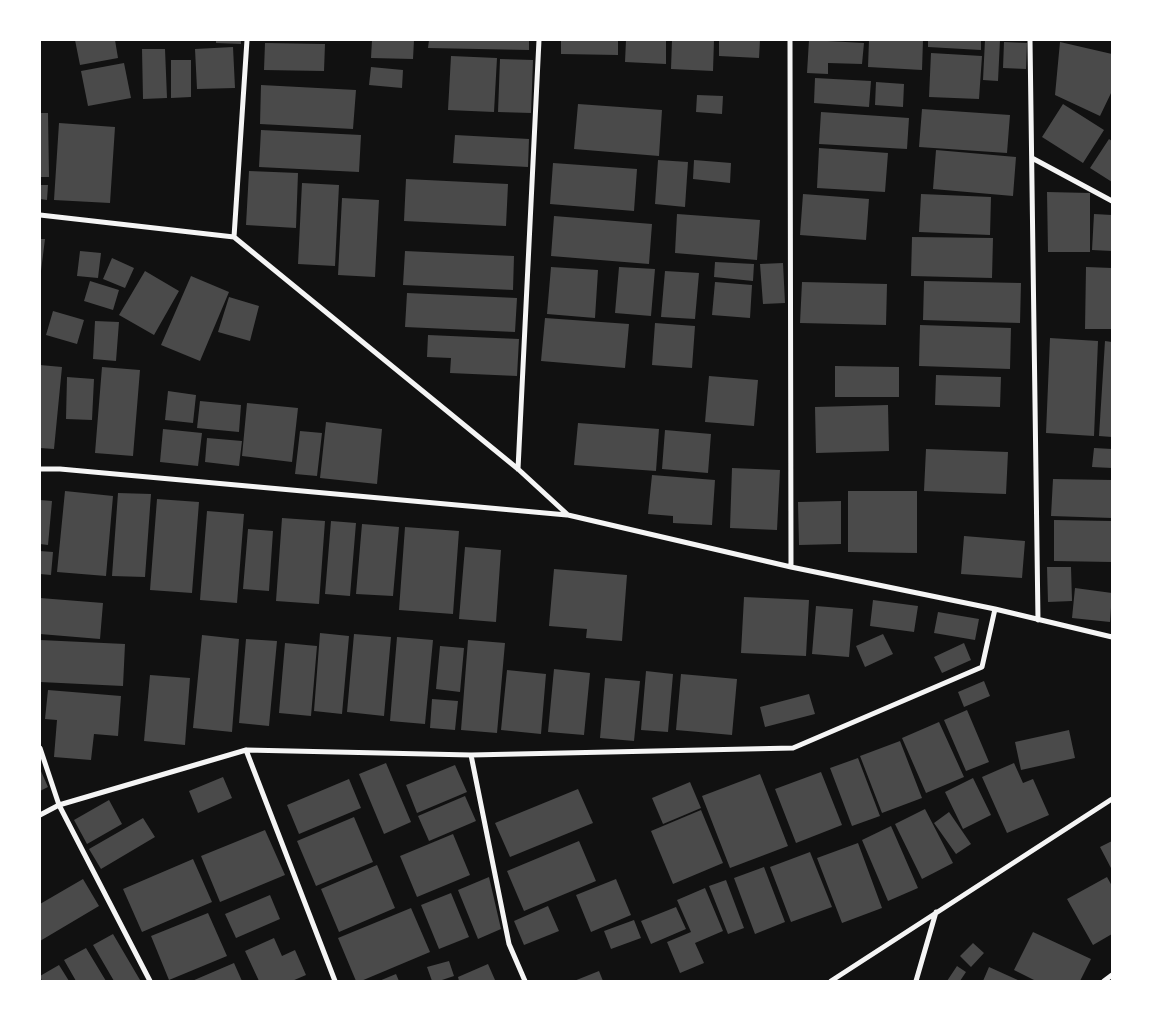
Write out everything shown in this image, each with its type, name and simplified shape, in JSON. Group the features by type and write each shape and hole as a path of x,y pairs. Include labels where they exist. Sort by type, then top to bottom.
{"street":[{"path":"234,237 247,40"},
{"path":"518,469 540,40"},
{"path":"790,40 791,567"},
{"path":"1030,40 1038,620"},
{"path":"1032,158 1112,201"},
{"path":"40,215 234,237 518,469 568,515"},
{"path":"40,469 60,469 568,515 791,567 995,609 1112,637"},
{"path":"40,816 59,805 246,750 471,755 793,748 982,667 995,609"},
{"path":"40,748 59,805 150,981"},
{"path":"246,750 335,981"},
{"path":"471,755 509,944 525,981"},
{"path":"831,981 1112,799"},
{"path":"916,981 936,912"},
{"path":"1104,981 1112,975"}],"building":[{"path":"75,40 115,40 118,58 80,65"},
{"path":"216,40 241,40 241,44 216,43"},
{"path":"372,40 414,40 413,59 371,58"},
{"path":"429,40 529,40 529,50 428,48"},
{"path":"561,40 618,40 618,55 561,54"},
{"path":"626,40 666,40 666,64 625,62"},
{"path":"672,40 714,40 713,71 671,69"},
{"path":"719,40 760,40 759,58 719,56"},
{"path":"809,40 864,43 862,64 828,63 828,74 807,73"},
{"path":"869,40 923,40 922,70 868,67"},
{"path":"928,40 981,40 981,50 928,47"},
{"path":"985,40 1000,40 998,81 983,80"},
{"path":"1004,42 1027,43 1026,69 1003,68"},
{"path":"1060,42 1112,54 1112,91 1100,116 1055,95"},
{"path":"265,43 325,44 324,71 264,70"},
{"path":"233,47 235,88 197,89 195,49"},
{"path":"142,49 165,49 167,98 143,99"},
{"path":"931,53 982,56 979,99 929,97"},
{"path":"451,56 497,58 494,112 448,110"},
{"path":"500,59 533,60 531,113 498,112"},
{"path":"171,60 191,60 191,97 171,98"},
{"path":"124,63 131,98 88,106 81,71"},
{"path":"371,67 403,70 402,88 369,85"},
{"path":"815,78 871,81 869,107 814,103"},
{"path":"876,82 904,84 903,107 875,105"},
{"path":"261,85 356,90 353,129 260,124"},
{"path":"697,95 723,96 722,114 696,112"},
{"path":"578,104 662,110 659,156 574,149"},
{"path":"1063,104 1104,130 1083,163 1042,137"},
{"path":"922,109 1010,115 1007,153 919,147"},
{"path":"821,112 909,118 907,149 819,144"},
{"path":"40,113 48,113 49,177 40,177"},
{"path":"59,123 115,127 110,203 54,200"},
{"path":"261,130 361,135 359,172 259,167"},
{"path":"455,135 529,139 528,167 453,163"},
{"path":"1109,139 1112,141 1112,182 1090,168"},
{"path":"819,148 888,153 885,192 817,188"},
{"path":"936,150 1016,157 1013,196 933,189"},
{"path":"658,160 688,162 685,207 655,204"},
{"path":"694,160 731,163 730,183 693,179"},
{"path":"553,163 637,169 634,211 550,204"},
{"path":"249,171 298,173 296,228 246,225"},
{"path":"406,179 508,184 506,226 404,221"},
{"path":"302,183 339,185 335,266 298,264"},
{"path":"40,185 48,185 47,200 40,199"},
{"path":"1047,192 1090,193 1090,252 1048,252"},
{"path":"803,194 869,199 866,240 800,235"},
{"path":"921,194 991,197 990,235 919,232"},
{"path":"342,198 379,200 375,277 338,275"},
{"path":"677,214 760,220 757,260 675,253"},
{"path":"1094,214 1112,215 1112,251 1092,250"},
{"path":"554,216 652,224 649,264 551,256"},
{"path":"912,237 993,238 992,278 911,276"},
{"path":"40,239 45,239 41,271 40,271"},
{"path":"80,251 101,253 98,278 77,276"},
{"path":"405,251 514,256 513,290 403,285"},
{"path":"112,258 134,268 125,288 103,279"},
{"path":"715,262 754,264 753,281 714,277"},
{"path":"783,263 785,303 763,304 760,264"},
{"path":"551,267 598,270 595,318 547,314"},
{"path":"619,267 655,269 651,316 615,313"},
{"path":"1086,267 1112,268 1112,329 1085,329"},
{"path":"145,271 179,291 154,335 119,315"},
{"path":"665,271 699,273 695,319 661,317"},
{"path":"191,276 229,292 200,361 161,345"},
{"path":"90,281 119,290 113,310 84,301"},
{"path":"924,281 1021,283 1020,323 923,320"},
{"path":"715,282 752,285 750,318 712,315"},
{"path":"802,282 887,284 886,325 800,323"},
{"path":"407,293 517,298 515,332 405,327"},
{"path":"229,297 259,306 250,341 218,332"},
{"path":"53,311 84,320 77,344 46,335"},
{"path":"545,318 629,324 625,368 541,361"},
{"path":"95,321 119,322 116,361 93,359"},
{"path":"655,323 695,326 692,368 652,365"},
{"path":"920,325 1011,328 1010,369 919,366"},
{"path":"428,335 519,339 517,376 450,373 451,358 427,357"},
{"path":"1050,338 1098,341 1094,436 1046,433"},
{"path":"1105,341 1112,342 1112,437 1099,436"},
{"path":"40,365 62,367 54,449 40,448"},
{"path":"835,366 899,367 899,397 835,397"},
{"path":"102,367 140,370 133,456 95,453"},
{"path":"936,375 1001,377 1000,407 935,405"},
{"path":"709,376 758,380 754,426 705,422"},
{"path":"67,377 94,379 92,420 66,419"},
{"path":"168,391 196,395 193,423 165,420"},
{"path":"200,401 241,405 239,432 197,428"},
{"path":"247,403 298,408 292,462 242,456"},
{"path":"888,405 889,451 816,453 815,407"},
{"path":"326,422 382,429 377,484 320,478"},
{"path":"578,423 659,429 656,471 574,465"},
{"path":"163,429 202,433 198,466 160,462"},
{"path":"665,430 711,434 708,473 662,469"},
{"path":"300,431 322,433 317,476 295,474"},
{"path":"207,438 242,441 239,466 205,462"},
{"path":"1094,448 1112,449 1112,468 1092,467"},
{"path":"926,449 1008,452 1006,494 924,491"},
{"path":"732,468 780,470 777,530 730,528"},
{"path":"652,475 715,480 712,525 673,523 673,516 648,514"},
{"path":"1053,479 1112,480 1112,518 1051,516"},
{"path":"65,491 113,496 106,576 57,572"},
{"path":"848,491 917,491 917,553 848,552"},
{"path":"118,493 151,494 145,577 112,576"},
{"path":"157,499 199,502 192,593 150,590"},
{"path":"40,500 52,501 48,545 40,544"},
{"path":"841,501 841,544 799,545 798,502"},
{"path":"207,511 244,514 237,603 200,600"},
{"path":"282,518 325,521 319,604 276,601"},
{"path":"1054,520 1112,521 1112,562 1054,561"},
{"path":"331,521 356,523 350,596 325,594"},
{"path":"362,524 399,527 393,596 356,594"},
{"path":"405,527 459,531 453,614 399,610"},
{"path":"248,529 273,531 269,591 243,589"},
{"path":"964,536 1025,541 1022,578 961,574"},
{"path":"465,547 501,550 496,622 459,619"},
{"path":"40,551 53,552 51,575 40,574"},
{"path":"1047,567 1071,567 1072,601 1048,602"},
{"path":"554,569 627,575 622,641 586,638 587,629 549,626"},
{"path":"1075,588 1112,593 1110,622 1072,618"},
{"path":"744,597 809,600 806,656 741,653"},
{"path":"40,598 103,603 100,639 40,634"},
{"path":"873,600 918,606 914,632 870,626"},
{"path":"816,606 853,609 849,657 812,654"},
{"path":"938,612 979,619 975,640 934,633"},
{"path":"320,633 349,636 342,714 314,711"},
{"path":"354,634 391,637 384,716 347,712"},
{"path":"883,634 893,654 865,667 856,646"},
{"path":"202,635 239,639 232,732 193,728"},
{"path":"397,637 433,640 425,724 390,721"},
{"path":"246,639 277,641 269,726 239,723"},
{"path":"40,640 125,644 123,686 40,682"},
{"path":"468,640 505,643 497,733 461,730"},
{"path":"285,643 317,646 311,716 279,713"},
{"path":"964,643 971,660 942,673 934,657"},
{"path":"440,646 464,648 460,692 436,689"},
{"path":"554,669 590,673 584,735 548,732"},
{"path":"507,670 546,674 541,734 501,730"},
{"path":"646,671 673,674 668,732 641,730"},
{"path":"681,674 737,679 732,735 676,730"},
{"path":"150,675 190,678 185,745 144,741"},
{"path":"605,678 640,681 634,741 600,738"},
{"path":"984,681 990,696 964,707 958,692"},
{"path":"48,690 121,696 118,736 94,734 91,760 54,757 57,720 45,719"},
{"path":"809,694 815,714 765,727 760,707"},
{"path":"432,699 458,701 455,730 430,728"},
{"path":"967,710 989,762 966,771 944,720"},
{"path":"939,722 964,777 926,793 902,738"},
{"path":"1069,730 1075,758 1021,770 1015,742"},
{"path":"900,741 922,798 882,813 860,756"},
{"path":"858,758 880,816 852,826 830,768"},
{"path":"386,763 411,822 384,834 359,774"},
{"path":"1014,763 1023,783 1033,779 1049,815 1007,833 982,777"},
{"path":"455,765 467,792 417,813 406,785"},
{"path":"40,769 48,787 40,791"},
{"path":"821,772 842,825 796,843 775,789"},
{"path":"760,774 788,846 730,868 702,796"},
{"path":"223,777 232,798 198,813 189,791"},
{"path":"973,778 991,815 963,829 945,792"},
{"path":"349,779 361,808 299,834 287,805"},
{"path":"690,782 701,808 663,824 652,798"},
{"path":"578,789 593,823 510,857 495,823"},
{"path":"465,796 476,821 429,841 418,816"},
{"path":"109,800 122,824 87,844 74,820"},
{"path":"925,809 953,863 922,879 895,824"},
{"path":"701,810 723,863 673,884 651,831"},
{"path":"949,812 971,844 956,854 934,823"},
{"path":"354,817 373,862 316,886 297,841"},
{"path":"143,818 155,837 101,869 89,849"},
{"path":"891,826 918,888 888,901 862,840"},
{"path":"265,830 285,875 220,902 201,856"},
{"path":"453,834 470,875 417,897 400,856"},
{"path":"579,841 596,881 524,911 507,871"},
{"path":"1112,841 1112,870 1100,847"},
{"path":"858,843 882,908 842,923 817,858"},
{"path":"810,852 832,907 791,922 770,867"},
{"path":"193,859 212,902 142,932 123,889"},
{"path":"377,865 395,908 339,932 321,889"},
{"path":"764,867 785,922 755,934 734,878"},
{"path":"489,877 501,929 478,939 458,890"},
{"path":"1107,877 1112,886 1112,934 1093,945 1067,899"},
{"path":"83,879 99,906 40,941 40,904"},
{"path":"616,879 631,915 591,932 576,895"},
{"path":"726,880 744,928 728,934 709,886"},
{"path":"705,888 723,931 695,943 704,963 680,973 667,942 691,932 677,900"},
{"path":"451,893 469,937 439,949 421,905"},
{"path":"270,895 280,919 236,938 225,914"},
{"path":"548,906 559,931 524,945 514,921"},
{"path":"676,907 686,929 651,944 641,921"},
{"path":"411,908 430,952 361,981 356,981 338,938"},
{"path":"208,913 227,956 169,980 151,936"},
{"path":"634,920 641,938 611,949 604,931"},
{"path":"1033,932 1091,959 1080,981 1036,981 1014,970"},
{"path":"113,934 140,980 114,981 93,945"},
{"path":"274,938 282,956 295,950 306,975 292,981 259,981 245,951"},
{"path":"973,943 984,953 971,967 960,956"},
{"path":"86,948 106,981 76,981 64,960"},
{"path":"449,961 454,976 439,981 432,981 427,967"},
{"path":"234,963 242,981 192,981"},
{"path":"488,964 495,980 459,981 458,977"},
{"path":"59,965 69,981 42,981 40,976"},
{"path":"957,966 966,972 960,981 947,981"},
{"path":"989,967 1020,981 983,981"},
{"path":"599,971 603,981 574,981"},
{"path":"396,974 399,981 379,981"}]}
